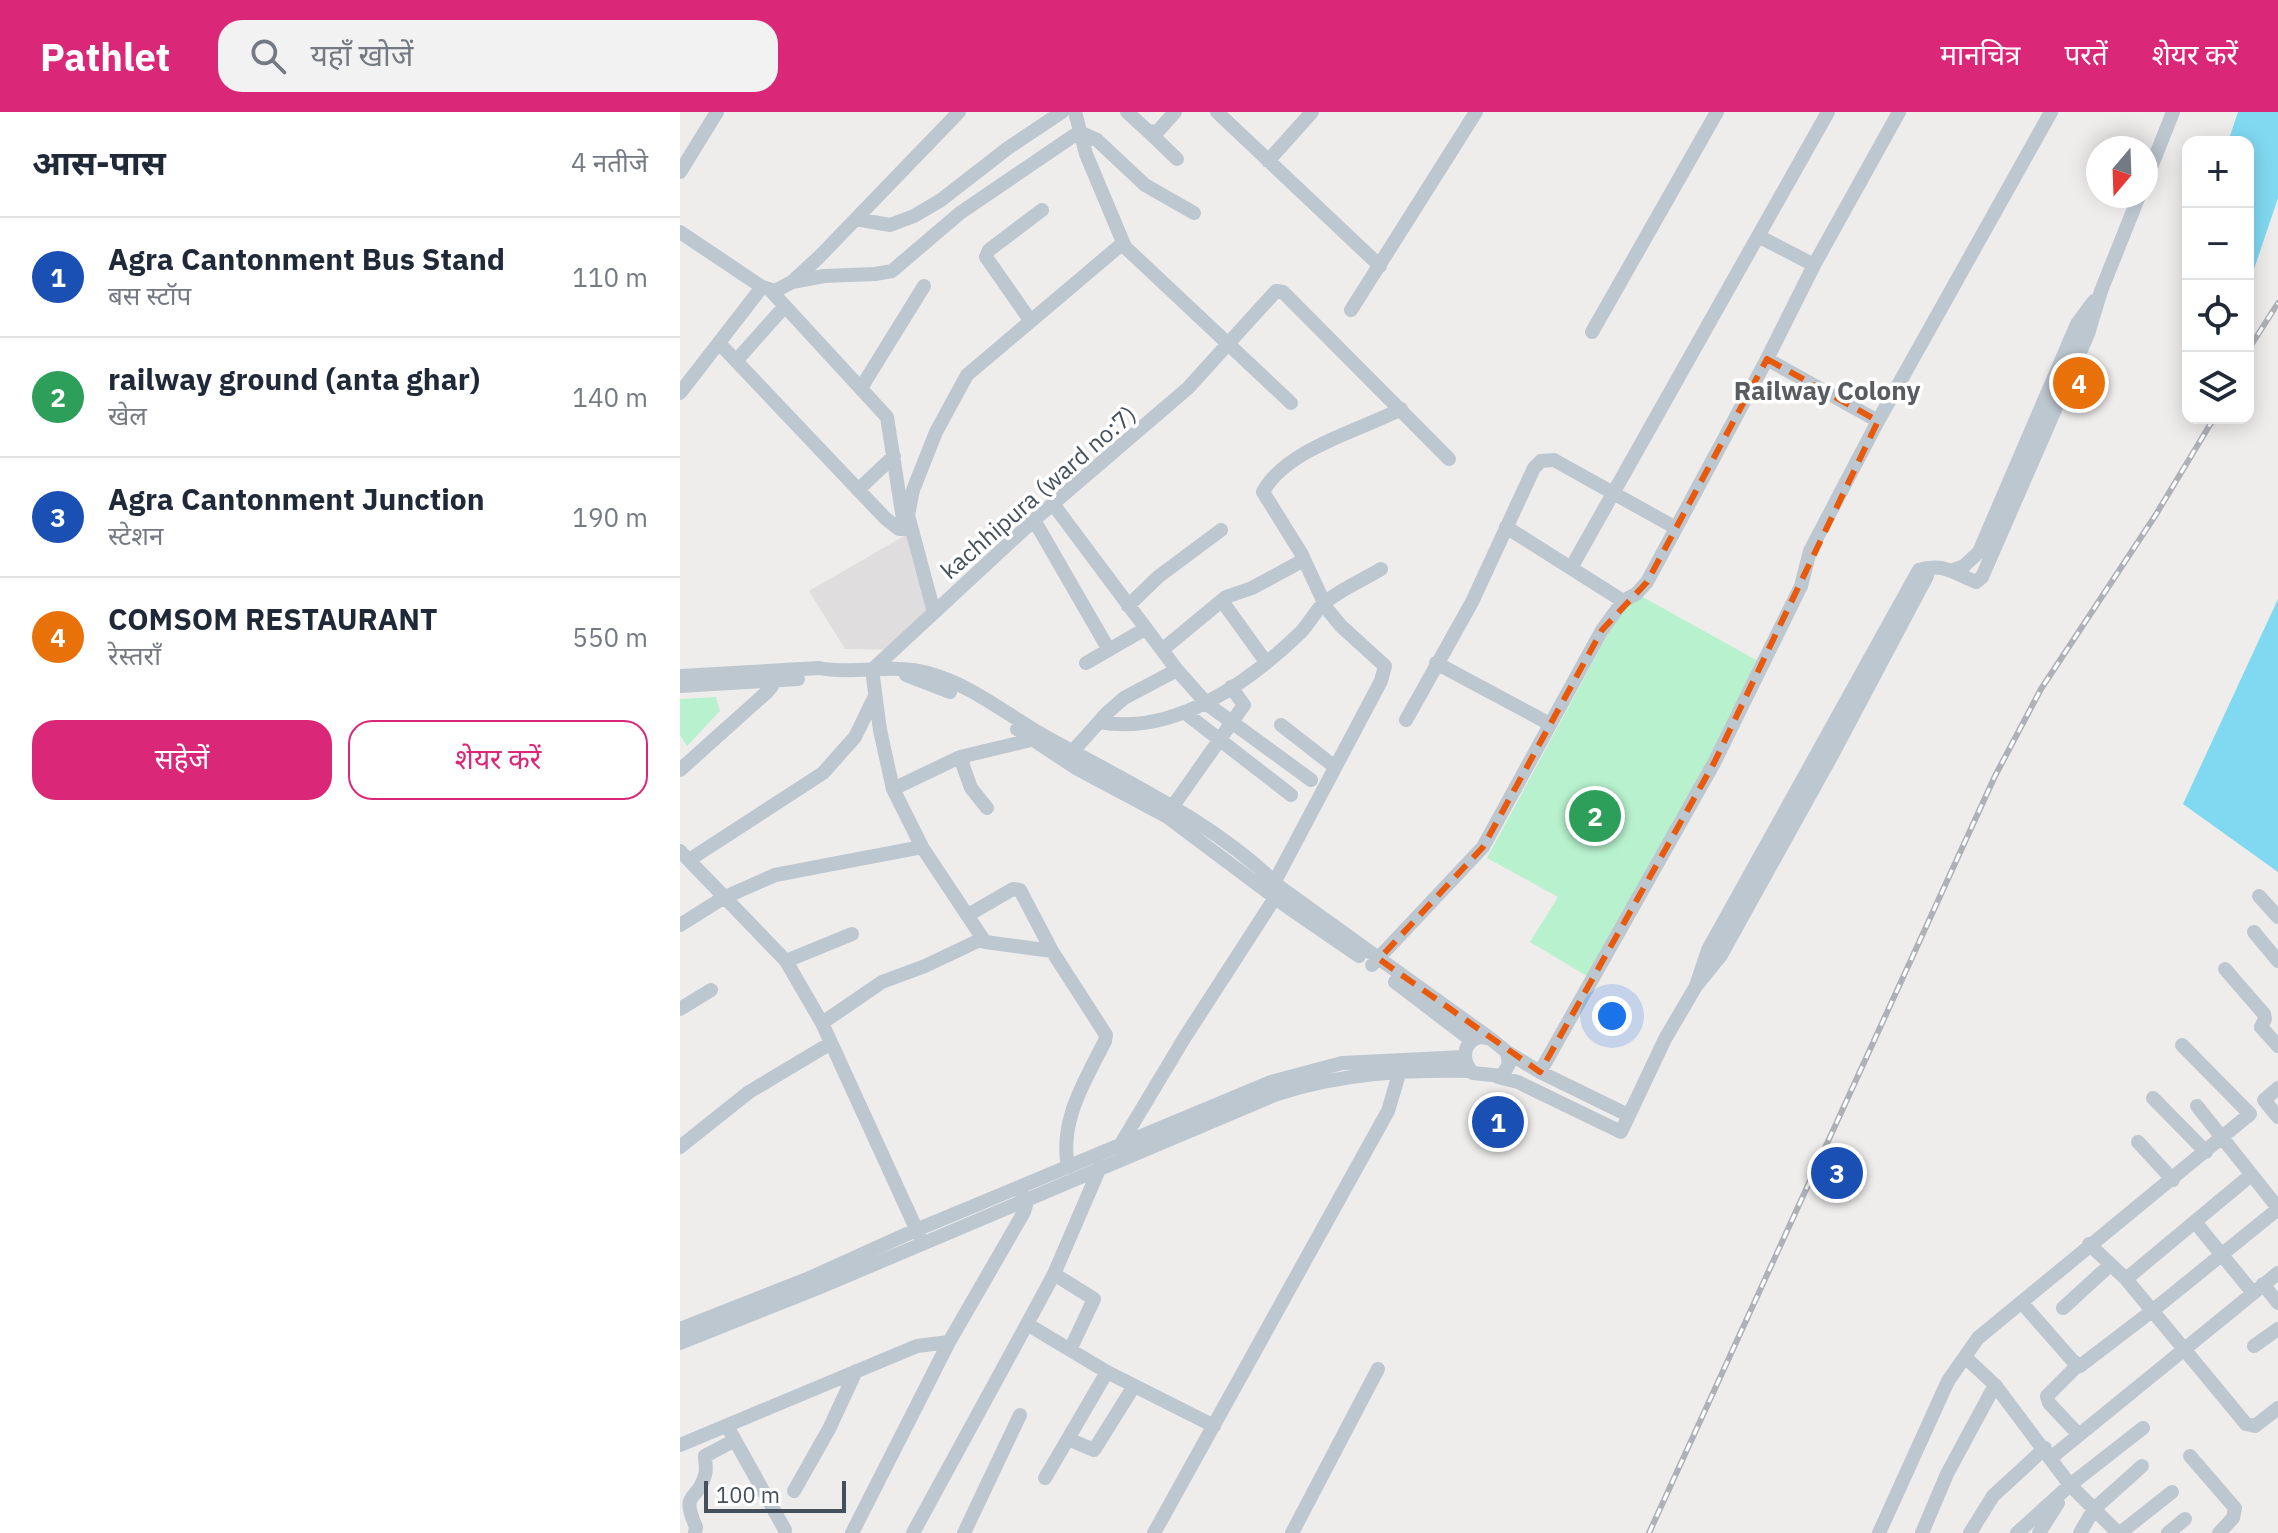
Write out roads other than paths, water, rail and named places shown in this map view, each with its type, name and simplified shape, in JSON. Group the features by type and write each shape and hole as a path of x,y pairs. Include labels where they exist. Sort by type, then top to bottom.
{"street":[{"path":"680,172 717,112"},
{"path":"792,282 959,112"},
{"path":"856,219 890,225 914,216 941,200 1062,112"},
{"path":"1075,112 1079,132 1123,243 1291,403"},
{"path":"1127,112 1177,159"},
{"path":"1149,132 1158,131 1175,112"},
{"path":"1217,112 1380,266"},
{"path":"1268,161 1312,112"},
{"path":"1351,310 1476,112"},
{"path":"1592,332 1717,112"},
{"path":"1571,568 1828,112"},
{"path":"1375,962 1483,847 1602,630 1623,601 1636,594 1647,582 1814,265 1899,112"},
{"path":"1540,1072 1714,763 1801,586 1810,551 1878,421 2051,112"},
{"path":"2158,150 2173,112"},
{"path":"1079,132 1097,140 1145,185 1194,213"},
{"path":"680,393 766,289 824,276 892,271 960,213 1079,132"},
{"path":"1120,1145 1271,1082 1342,1063 1467,1064 1518,1082 1619,1132 1665,1039 1696,986 1708,950 1919,570 1931,566 1953,570 1964,566 1979,552 2023,469 2077,324 2101,291 2134,208"},
{"path":"1030,320 987,261 986,253 1042,210"},
{"path":"680,232 766,289 785,306 890,422 901,514 910,527"},
{"path":"1760,237 1814,265"},
{"path":"934,612 908,515 936,432 967,375 1123,243"},
{"path":"861,388 924,286"},
{"name":"kachhipura (ward no:7)","path":"872,670 1034,520 1188,388 1272,293 1283,292 1449,459"},
{"path":"736,361 785,306"},
{"path":"719,343 894,526 905,531 910,527"},
{"path":"1767,359 1878,421"},
{"path":"913,1533 1054,1274 1105,1160 1120,1145 1277,889 1335,767 1381,681 1385,666 1341,626 1325,603 1304,560 1265,496 1265,489 1285,467 1318,445 1372,425 1401,409"},
{"path":"858,490 894,456"},
{"path":"1406,720 1472,602 1534,468 1547,459 1554,460 1676,528"},
{"path":"1053,504 1145,629 1207,704 1311,780"},
{"path":"1034,520 1109,650"},
{"path":"1506,527 1623,601"},
{"path":"1128,606 1158,577 1221,530"},
{"path":"1162,650 1222,601 1304,560"},
{"path":"1099,722 1134,726 1207,704 1266,662 1302,631 1325,603 1381,569"},
{"path":"1222,601 1266,662"},
{"path":"1086,663 1145,629"},
{"path":"1436,663 1550,724"},
{"path":"680,686 819,668 837,672 893,669 954,694 1037,737 1073,751 1170,811"},
{"path":"872,670 885,758 893,789 922,847 982,939 995,945 1052,951"},
{"path":"1073,751 1124,698 1177,670"},
{"path":"680,676 772,676"},
{"path":"680,770 767,692 772,676"},
{"path":"1170,811 1244,705 1231,687"},
{"path":"680,873 687,858 823,773 855,737 875,696"},
{"path":"1184,712 1291,795"},
{"path":"1281,725 1335,767"},
{"path":"893,789 960,757 1037,737"},
{"path":"1037,737 1076,768 1170,811 1194,817 1257,864 1277,889 1375,962 1471,1040"},
{"path":"960,757 969,783 987,808"},
{"path":"680,925 723,898 794,870 922,847"},
{"path":"687,858 786,961 822,1023 919,1236"},
{"path":"968,915 1013,889 1020,890 1052,951 1106,1035 1068,1122 1068,1167"},
{"path":"2259,896 2278,917"},
{"path":"2254,932 2278,961"},
{"path":"786,961 852,934"},
{"path":"822,1023 882,982 982,939"},
{"path":"1375,962 1540,1072 1628,1115"},
{"path":"2225,969 2264,1014 2261,1027 2278,1046"},
{"path":"680,1009 711,990"},
{"path":"1471,1040 1481,1037 1491,1039"},
{"path":"1467,1064 1471,1040"},
{"path":"681,1145 749,1092 831,1043"},
{"path":"2182,1045 2250,1114"},
{"path":"1498,1077 1505,1074 1509,1064 1507,1052"},
{"path":"680,1343 919,1236 1105,1160 1277,1094 1316,1082 1402,1064"},
{"path":"1154,1533 1388,1111 1402,1064"},
{"path":"1879,1533 1948,1381 1978,1338 2089,1244 2173,1180 2278,1088"},
{"path":"2153,1098 2206,1152"},
{"path":"2264,1100 2278,1117"},
{"path":"2079,1435 2049,1403 2047,1396 2077,1366 2152,1311 2278,1208 2197,1106"},
{"path":"2138,1142 2173,1180"},
{"path":"1021,1193 1068,1167 1105,1160"},
{"path":"2126,1279 2251,1175"},
{"path":"852,1533 949,1342 1024,1212 1021,1193"},
{"path":"2195,1222 2222,1254 2278,1303"},
{"path":"680,1329 919,1236"},
{"path":"2089,1244 2126,1279 2250,1427 2278,1408"},
{"path":"2063,1308 2110,1265"},
{"path":"1970,1533 1993,1496 2048,1453 2079,1435 2278,1273"},
{"path":"1054,1274 1094,1299 1070,1350"},
{"path":"2022,1303 2077,1366"},
{"path":"1027,1324 1107,1372 1214,1426"},
{"path":"2254,1346 2278,1329"},
{"path":"680,1445 917,1346 949,1342"},
{"path":"1965,1357 1995,1385 2048,1453 2068,1487 2119,1533 2172,1492"},
{"path":"1292,1533 1378,1369"},
{"path":"794,1491 829,1429 856,1371"},
{"path":"1045,1478 1107,1372"},
{"path":"1922,1533 1947,1474 1995,1385"},
{"path":"1068,1439 1090,1450 1096,1448 1134,1386"},
{"path":"964,1533 1020,1415"},
{"path":"727,1426 785,1530"},
{"path":"2017,1533 2068,1487 2143,1428"},
{"path":"695,1533 688,1502 705,1478 705,1456 735,1440"},
{"path":"2190,1456 2235,1508 2233,1518 2219,1533"},
{"path":"2080,1533 2094,1509 2142,1466"},
{"path":"2039,1533 2068,1487"},
{"path":"2168,1533 2185,1519"}],"water":[{"path":"2238,112 2278,112 2278,198 2254,269 2254,136 2230,136"},
{"path":"2278,599 2278,872 2183,804"}],"railway":[{"path":"2254,341 2278,303"},
{"path":"1649,1533 1995,776 2041,689 2155,516 2210,424"}],"place":[{"name":"COMSOM RESTAURANT","path":"2079,383"},
{"name":"railway ground (anta ghar)","path":"1595,816"},
{"name":"Agra Cantonment Bus Stand","path":"1498,1122"},
{"name":"Agra Cantonment Junction","path":"1837,1173"}],"district":[{"name":"Railway Colony","path":"1827,390"}]}
